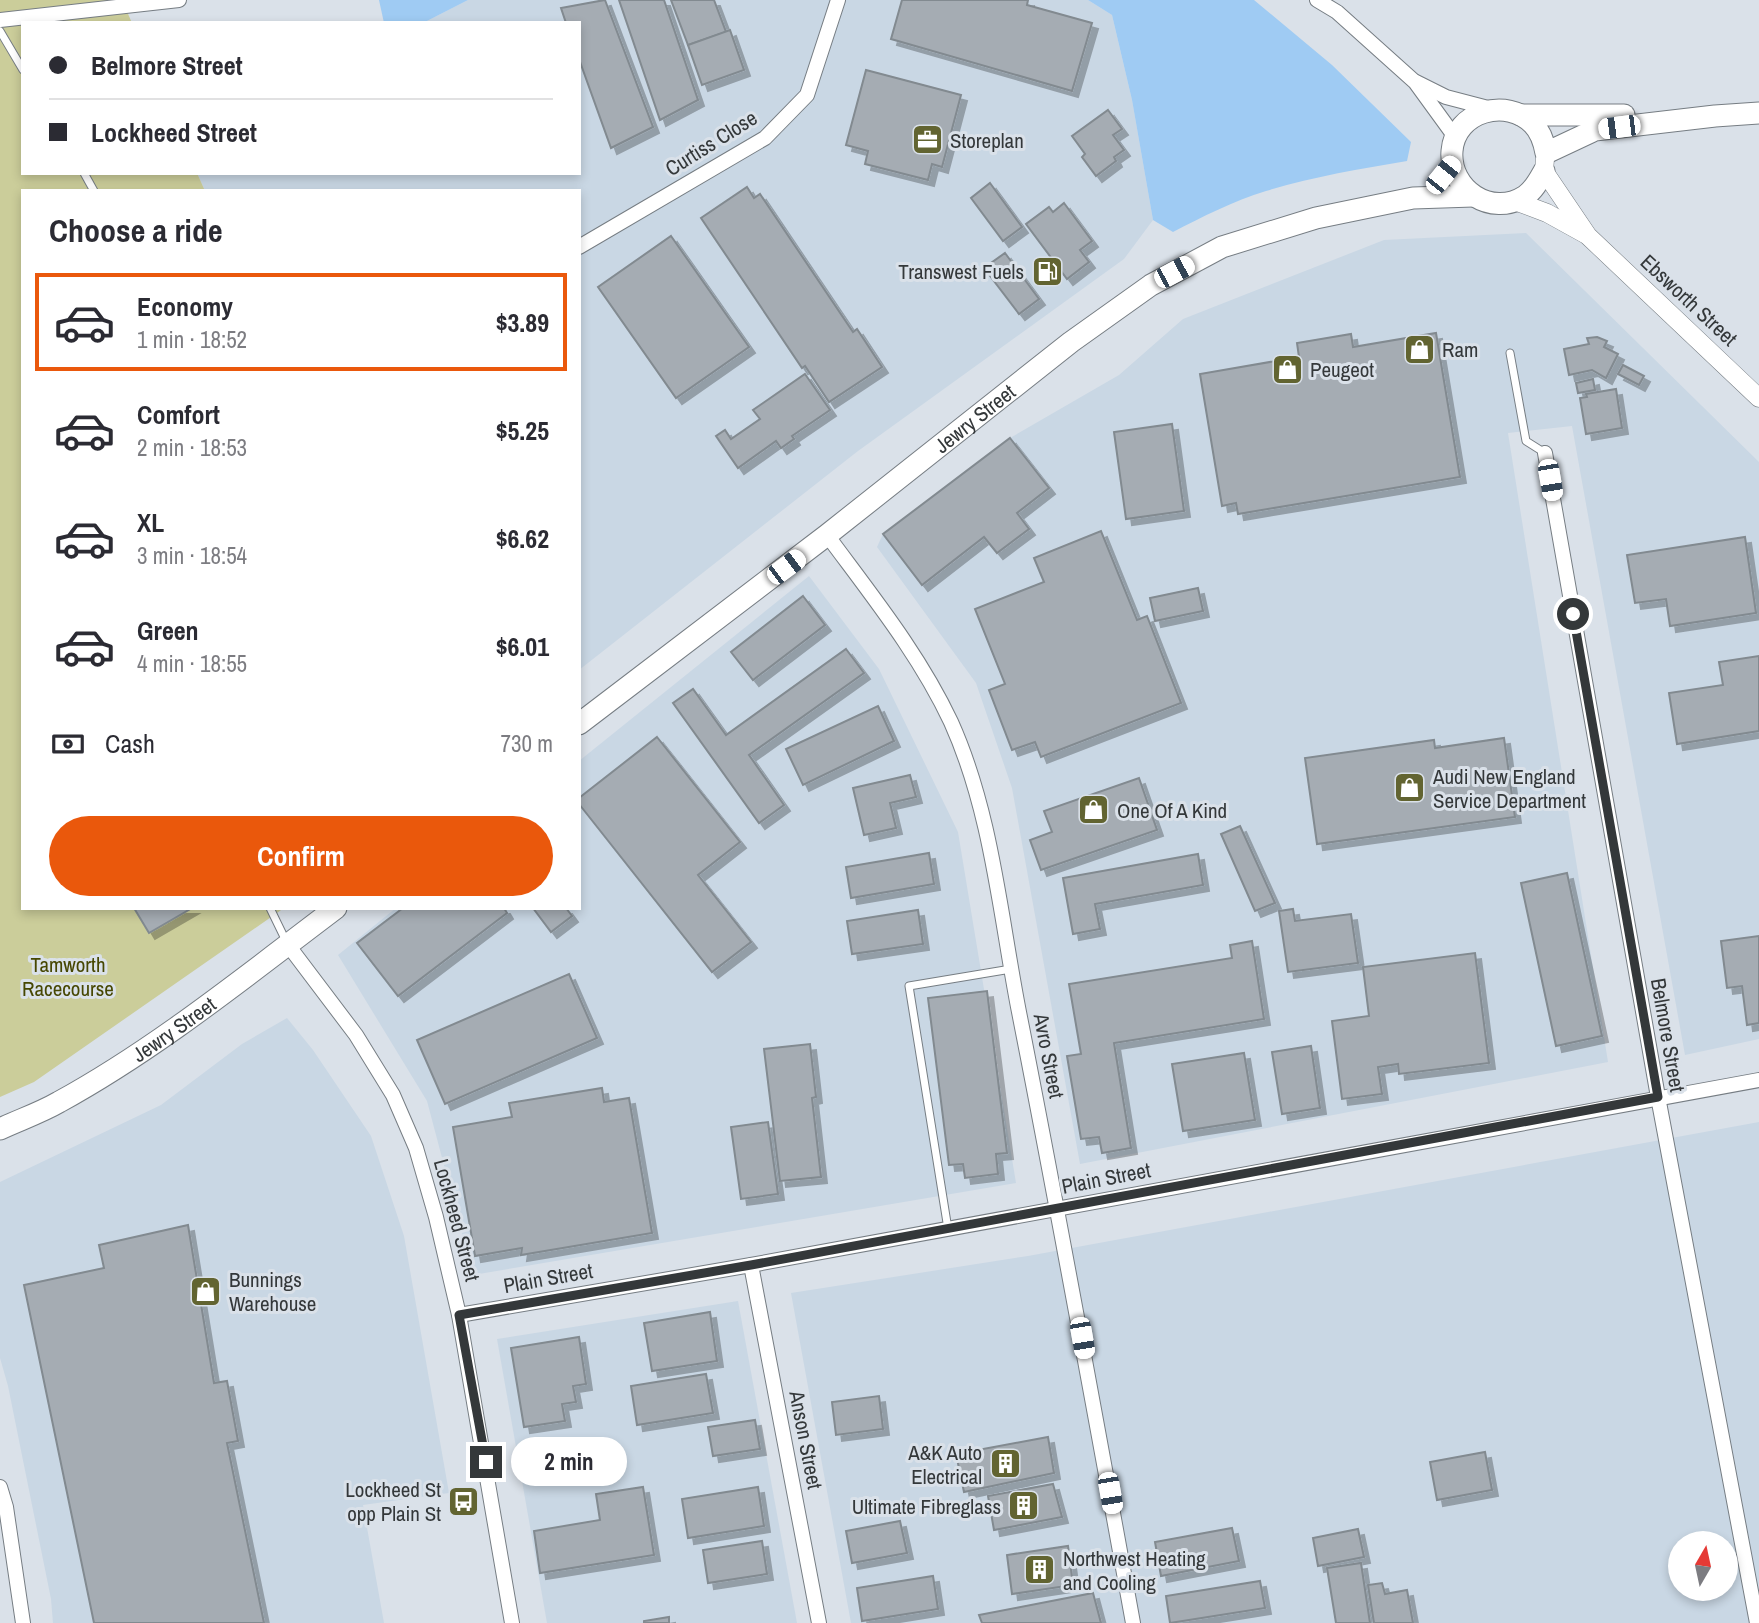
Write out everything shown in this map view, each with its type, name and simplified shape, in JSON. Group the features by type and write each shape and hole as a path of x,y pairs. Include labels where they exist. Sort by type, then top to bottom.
{"main road":[{"path":"1521,115 1538,131 1545,162 1536,185 1515,201 1499,204 1473,196 1458,180 1452,164 1452,148 1455,136 1471,118 1492,109 1508,110 1521,115 1715,116"},
{"path":"1545,162 1595,130 1759,113"},
{"name":"Jewry Street","path":"1413,198 1434,186 1452,164"},
{"name":"Jewry Street","path":"581,722 827,536 1071,342 1151,285 1222,247 1316,218 1413,198 1473,196"},
{"name":"Jewry Street","path":"0,1129 58,1103 127,1060 333,910"}],"street":[{"path":"0,20 179,0"},
{"name":"Curtiss Close","path":"581,246 765,138 807,95 838,0"},
{"path":"1317,0 1337,12 1415,82 1455,136"},
{"path":"1415,82 1446,97 1492,109"},
{"name":"Ebsworth Street","path":"1545,162 1588,236"},
{"name":"Ebsworth Street","path":"1515,201 1546,213 1588,236 1759,398"},
{"name":"Belmore Street","path":"1545,453 1658,1097 1757,1623"},
{"name":"Avro Street","path":"827,536 928,675 952,724 973,777 989,838 1133,1623"},
{"name":"Lockheed Street","path":"288,945 356,1035 393,1094 416,1148 459,1315 512,1623"},
{"name":"Plain Street","path":"459,1315 751,1265 1759,1080"},
{"name":"Anson Street","path":"751,1265 819,1623"},
{"path":"0,1486 6,1507 23,1623"}],"lane":[{"path":"0,32 21,67"},
{"path":"1510,353 1526,441 1545,453"},
{"path":"271,910 288,945"},
{"path":"948,1228 909,986 1011,969"}],"shaded area":[{"path":"468,0 1088,0 1112,15 1132,100 1153,220 1124,259 858,451 581,668 581,189 204,189 198,175 581,175 581,21 427,21"},
{"path":"1526,233 1759,462 1759,1039 1685,1055 1572,426 1508,433 1608,1062 1080,1164 1012,788 976,683 877,547 883,534 1010,438 1119,375 1183,319 1384,240"},
{"path":"809,576 879,669 958,832 1016,1183 473,1275 427,1101 338,955 394,910 581,910 581,759"},
{"name":"Bunnings Warehouse","path":"287,1018 313,1050 371,1136 404,1236 449,1493 363,1505 384,1623 53,1623 51,1599 0,1358 0,1182 161,1105 242,1044"},
{"path":"1759,1122 1759,1623 851,1623 791,1293 1028,1256"},
{"path":"738,1301 797,1623 547,1623 497,1339"}],"green space":[{"name":"Tamworth Racecourse","path":"0,0 122,0 131,21 21,21 21,175 198,175 204,189 21,189 21,910 281,910 34,1082 0,1097"}],"water":[{"path":"379,0 468,0 427,21 384,21"},
{"path":"1088,0 1254,0 1332,65 1411,142 1407,161 1318,177 1266,191 1230,204 1173,232 1153,220 1132,100 1112,15"}],"building":[{"path":"605,0 653,127 611,148 581,65 581,21 565,21 561,8"},
{"path":"619,0 664,0 698,100 660,120"},
{"path":"671,0 714,0 726,32 688,45"},
{"path":"902,0 1028,0 1027,5 1092,23 1072,91 891,39"},
{"path":"730,30 744,70 702,85 688,45"},
{"path":"866,70 961,95 942,167 932,164 928,180 865,164 868,151 846,145"},
{"path":"1108,110 1122,129 1113,135 1124,150 1114,157 1116,161 1096,176 1082,157 1085,154 1072,136"},
{"path":"990,183 1022,227 1003,241 971,198"},
{"path":"747,187 754,198 760,194 853,332 857,329 882,367 829,402 805,366 802,368 701,218"},
{"path":"1064,203 1092,241 1080,250 1089,262 1067,279 1026,224 1049,207 1053,212"},
{"path":"671,236 749,347 676,398 598,287"},
{"path":"1005,253 1039,299 1019,314 984,268"},
{"path":"1436,333 1460,477 1238,514 1236,503 1222,506 1200,374 1299,357 1297,343 1351,334 1353,347"},
{"path":"1597,337 1607,341 1604,347 1618,354 1606,378 1592,370 1569,375 1564,349 1589,344 1587,338"},
{"path":"1623,365 1644,376 1639,385 1618,374"},
{"path":"805,374 830,410 792,436 794,439 781,448 776,441 738,468 716,436 725,430 731,439 760,419 753,410"},
{"path":"1593,379 1595,390 1578,393 1576,383"},
{"path":"1616,389 1622,428 1586,434 1580,398 1587,397 1586,394"},
{"path":"1172,424 1184,511 1126,519 1114,432"},
{"path":"1010,438 1049,488 1017,513 1029,529 997,553 984,537 922,585 883,534"},
{"path":"1101,531 1137,620 1147,616 1181,703 1041,757 1035,742 1012,750 989,690 1005,684 975,609 1044,582 1034,558"},
{"path":"1745,537 1756,613 1670,626 1666,599 1635,603 1627,555"},
{"path":"1198,588 1203,611 1155,621 1150,598"},
{"path":"803,596 825,625 753,680 731,652"},
{"path":"846,649 864,673 749,755 784,805 759,823 673,703 693,689 726,735"},
{"path":"1759,656 1759,731 1677,744 1669,693 1723,685 1719,662"},
{"path":"878,706 894,741 803,785 786,749"},
{"path":"657,737 740,842 698,875 751,942 712,972 581,807 581,796"},
{"name":"Audi New England Service Department","path":"1504,738 1515,817 1317,844 1305,758 1434,740 1435,748"},
{"path":"910,775 916,797 890,803 896,828 864,835 853,788"},
{"path":"1139,778 1157,830 1041,870 1030,840 1052,832 1044,811"},
{"path":"1240,826 1275,903 1255,911 1221,834"},
{"path":"929,853 934,884 851,898 846,867"},
{"path":"1198,854 1203,885 1095,904 1100,929 1073,934 1063,878"},
{"path":"1567,873 1602,1036 1556,1046 1521,883"},
{"path":"1293,909 1295,921 1351,914 1358,963 1288,972 1279,911"},
{"path":"135,910 189,910 149,933"},
{"path":"400,910 505,910 507,913 398,996 357,943"},
{"path":"534,910 568,910 572,916 551,932"},
{"path":"918,910 923,944 852,954 847,921"},
{"path":"1759,936 1759,1023 1747,1025 1742,986 1727,988 1721,941"},
{"path":"1252,941 1264,1019 1114,1043 1131,1148 1102,1153 1099,1137 1081,1139 1067,1056 1081,1054 1069,984 1232,958 1230,945"},
{"path":"1475,953 1489,1063 1399,1074 1398,1064 1378,1067 1382,1094 1342,1099 1332,1021 1369,1016 1363,967"},
{"path":"569,974 597,1038 445,1104 417,1040"},
{"path":"987,991 1007,1153 996,1154 998,1174 965,1178 963,1164 949,1165 928,998"},
{"path":"810,1044 816,1097 812,1098 821,1177 780,1181 764,1049"},
{"path":"1311,1046 1320,1108 1282,1114 1272,1052"},
{"path":"1244,1053 1255,1120 1183,1131 1172,1064"},
{"path":"602,1088 604,1102 629,1098 652,1233 521,1255 522,1248 475,1256 453,1127 512,1117 509,1103"},
{"path":"768,1122 778,1194 741,1199 731,1127"},
{"name":"Bunnings Warehouse","path":"188,1225 214,1383 227,1381 238,1441 227,1443 264,1623 94,1623 24,1285 104,1268 99,1245"},
{"path":"710,1312 717,1361 652,1371 644,1323"},
{"path":"579,1337 586,1384 573,1386 576,1402 562,1404 565,1421 524,1427 511,1348"},
{"path":"706,1374 713,1413 637,1425 631,1386"},
{"path":"879,1396 883,1429 836,1435 832,1402"},
{"path":"755,1420 760,1449 713,1456 708,1427"},
{"name":"A&K Auto Electrical","path":"1048,1437 1054,1473 964,1492 956,1454"},
{"path":"1485,1452 1492,1490 1437,1500 1430,1462"},
{"name":"Ultimate Fibreglass","path":"1053,1484 1062,1517 994,1530 988,1496"},
{"path":"643,1487 654,1555 540,1573 534,1531 600,1520 596,1494"},
{"path":"758,1487 764,1526 688,1538 682,1499"},
{"path":"900,1521 907,1553 852,1563 846,1531"},
{"path":"1232,1528 1239,1561 1161,1576 1155,1542"},
{"path":"1358,1529 1364,1557 1318,1566 1313,1538"},
{"path":"762,1541 767,1574 708,1583 703,1550"},
{"name":"Northwest Heating and Cooling","path":"1068,1546 1073,1585 1012,1594 1007,1555"},
{"path":"1361,1563 1370,1623 1336,1623 1327,1568"},
{"path":"933,1576 938,1609 862,1621 857,1588"},
{"path":"1260,1581 1265,1608 1170,1623 1166,1596"},
{"path":"1382,1583 1385,1594 1407,1590 1413,1623 1374,1623 1368,1585"},
{"path":"1093,1593 1101,1623 982,1623 979,1615"},
{"path":"669,1617 669,1623 644,1623 644,1621"}],"place":[{"name":"Storeplan","path":"927,140"},
{"name":"Transwest Fuels","path":"1047,271"},
{"name":"Ram","path":"1419,349"},
{"name":"Peugeot","path":"1287,369"},
{"name":"Audi New England Service Department","path":"1410,788"},
{"name":"One Of A Kind","path":"1094,810"},
{"name":"Bunnings Warehouse","path":"206,1291"},
{"name":"A&K Auto Electrical","path":"1005,1464"},
{"name":"Lockheed St opp Plain St","path":"464,1501"},
{"name":"Ultimate Fibreglass","path":"1024,1506"},
{"name":"Northwest Heating and Cooling","path":"1040,1570"}],"route":[{"path":"486,1462 459,1315 751,1265 1658,1097 1573,614"}]}
